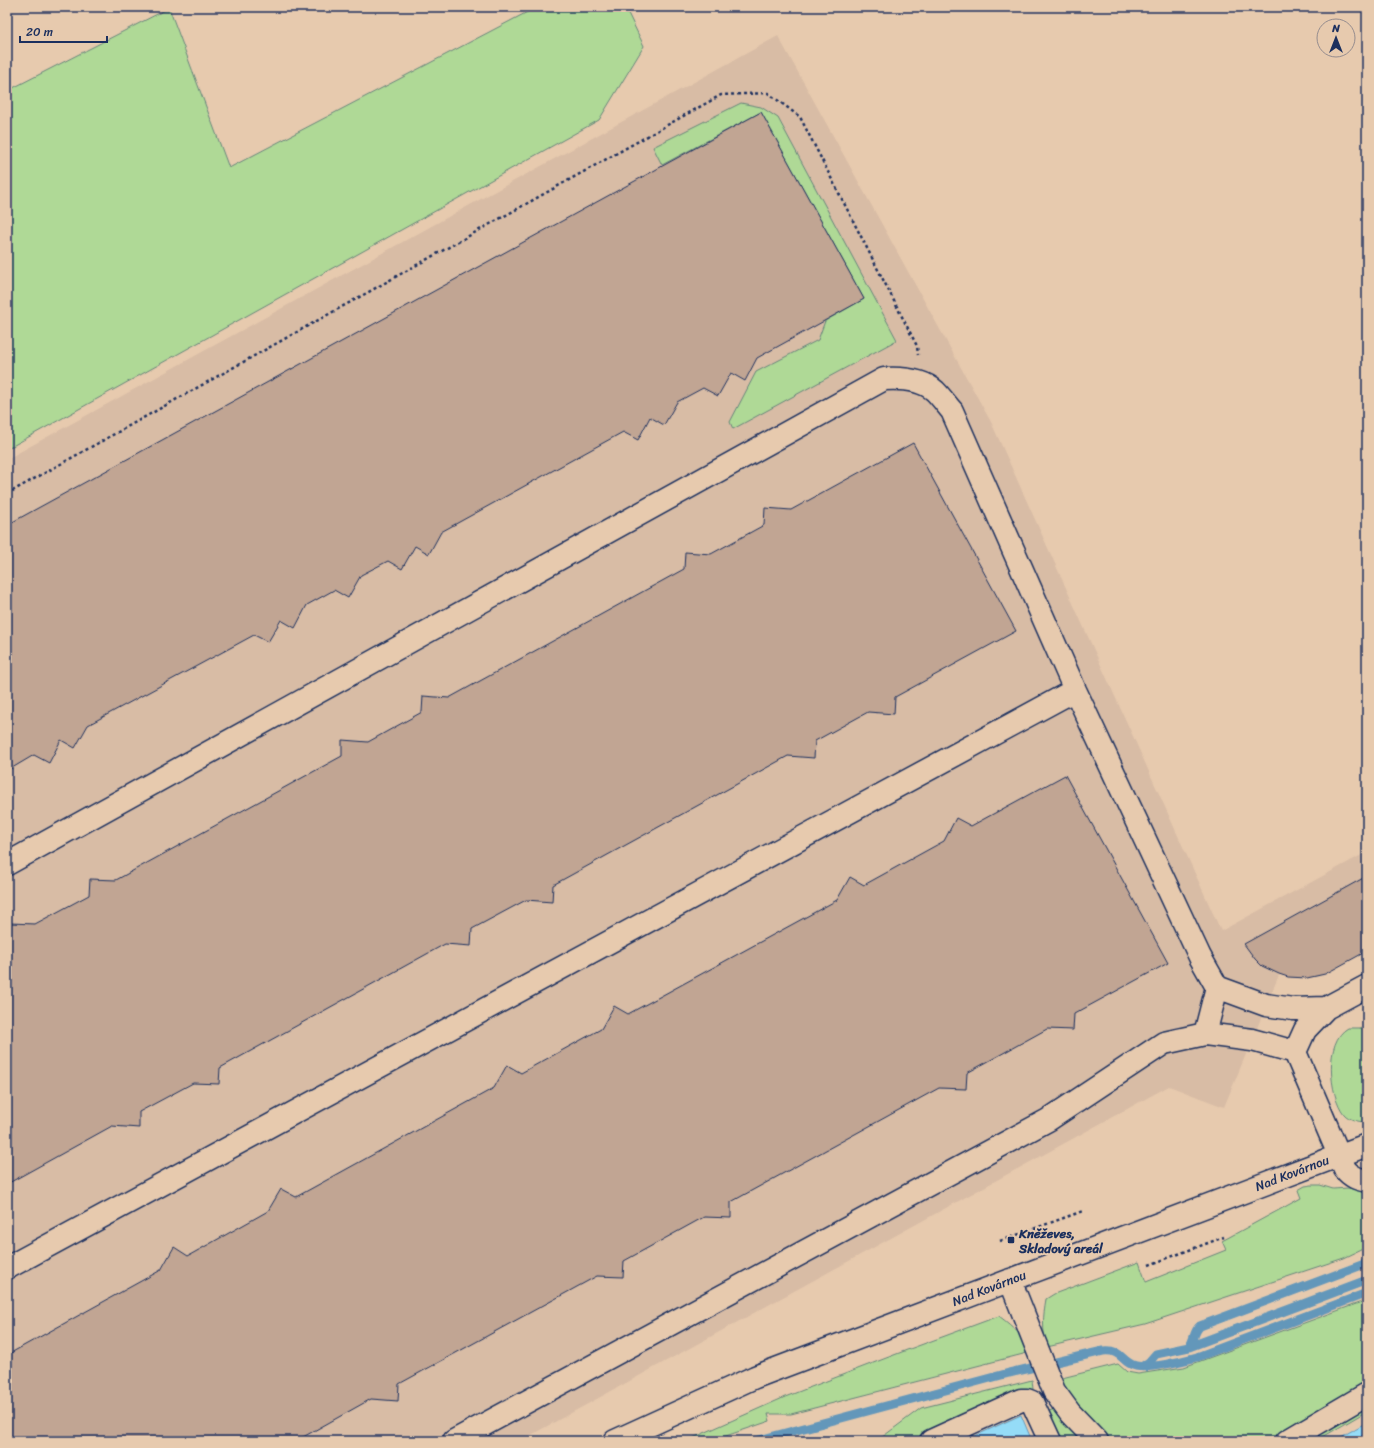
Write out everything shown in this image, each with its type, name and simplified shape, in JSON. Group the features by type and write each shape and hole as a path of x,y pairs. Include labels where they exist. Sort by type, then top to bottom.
{"street":[{"path":"7,864 884,379 900,378 916,381 934,390 952,411 1075,690 1200,956 1217,987 1266,1005 1293,1009 1326,1008"},
{"path":"7,1268 1075,690"},
{"path":"1367,986 1326,1008 1305,1030 1295,1052 1348,1174 1367,1181"},
{"path":"1206,1034 1217,987"},
{"path":"454,1441 1048,1120 1164,1043 1206,1034 1252,1040 1295,1052"},
{"name":"Nad Kovárnou","path":"615,1441 755,1377 1367,1145"},
{"path":"1010,1280 1052,1386 1070,1412 1096,1441"},
{"path":"1032,1402 1052,1386"},
{"path":"1287,1441 1367,1394"},
{"path":"931,1441 1019,1400 1027,1400 1032,1402 1050,1441"}],"path":[{"path":"7,494 721,95 768,93 800,117 917,346 920,364 916,381"},
{"path":"1000,1241 1083,1211"},
{"path":"1149,1265 1224,1237"}],"shaded area":[{"path":"778,36 991,422 1221,931 1367,852 1367,951 1325,974 1316,977 1296,978 1279,975 1224,1107 1169,1086 520,1441 7,1441 7,459"}],"green space":[{"path":"537,7 625,7 644,46 599,120 7,449 7,91 169,8 229,168"},
{"path":"741,103 761,107 778,118 897,340 733,429 730,422 756,372 818,340 825,321 864,299 761,112 662,165 653,147"},
{"path":"1348,1028 1367,1030 1367,1122 1352,1119 1344,1114 1339,1105 1332,1082 1332,1056 1335,1044 1340,1035"},
{"path":"1320,1185 1333,1189 1348,1188 1367,1192 1367,1247 1344,1258 1145,1324 1047,1347 1044,1329 1045,1305 1046,1299 1054,1294 1139,1262 1146,1282 1226,1250 1222,1241 1301,1198 1298,1190 1305,1186"},
{"path":"1367,1300 1367,1383 1269,1441 1109,1441 1079,1409 1058,1379 1118,1364 1127,1372 1138,1374 1184,1367"},
{"path":"999,1316 1018,1332 1031,1352 791,1414 768,1414 770,1421 711,1441 686,1441 785,1397"},
{"path":"1032,1380 1033,1389 1013,1396 916,1441 877,1441 921,1408"},
{"path":"1367,1403 1367,1411 1316,1441 1303,1441"},
{"path":"1054,1409 1086,1441 1058,1441 1047,1412"}],"water":[{"path":"1021,1415 1032,1441 964,1441"},
{"path":"1367,1422 1367,1441 1334,1441"}],"building":[{"path":"761,112 864,299 757,358 745,381 731,373 718,396 703,388 677,402 664,425 650,417 638,440 623,432 441,532 429,554 415,546 402,569 388,561 361,575 348,598 334,590 307,605 295,628 281,620 268,642 254,635 88,725 75,748 61,740 49,763 34,755 7,771 7,525"},
{"path":"913,443 1016,631 895,697 894,714 868,712 815,741 814,758 788,756 553,885 552,902 526,900 472,929 471,946 445,944 220,1068 219,1084 193,1083 139,1112 139,1128 112,1126 7,1184 7,940 9,939 10,923 35,924 89,895 90,879 116,880 342,756 342,740 368,742 422,712 423,696 449,698 684,569 685,552 711,554 764,525 765,508 791,510"},
{"path":"1065,775 1168,963 1074,1014 1073,1030 1047,1029 967,1073 966,1089 939,1088 731,1202 731,1218 704,1217 624,1261 623,1277 597,1276 399,1384 398,1401 371,1399 296,1441 7,1441 7,1355 161,1270 174,1247 188,1256 268,1211 281,1189 296,1197 494,1088 507,1065 521,1073 601,1029 614,1006 628,1014 837,900 850,877 864,885 944,841 956,818 971,826"},
{"path":"1367,876 1367,951 1325,974 1307,978 1288,977 1262,966 1244,944"}],"waterway":[{"path":"1189,1347 1196,1331 1200,1326 1367,1263"},
{"path":"1143,1366 1156,1354 1189,1347 1367,1280"},
{"path":"756,1441 1009,1373 1103,1351 1114,1352 1127,1362 1142,1367 1183,1361 1367,1293"}],"place":[{"name":"Kněževes, Skladový areál","path":"1011,1240"}]}
